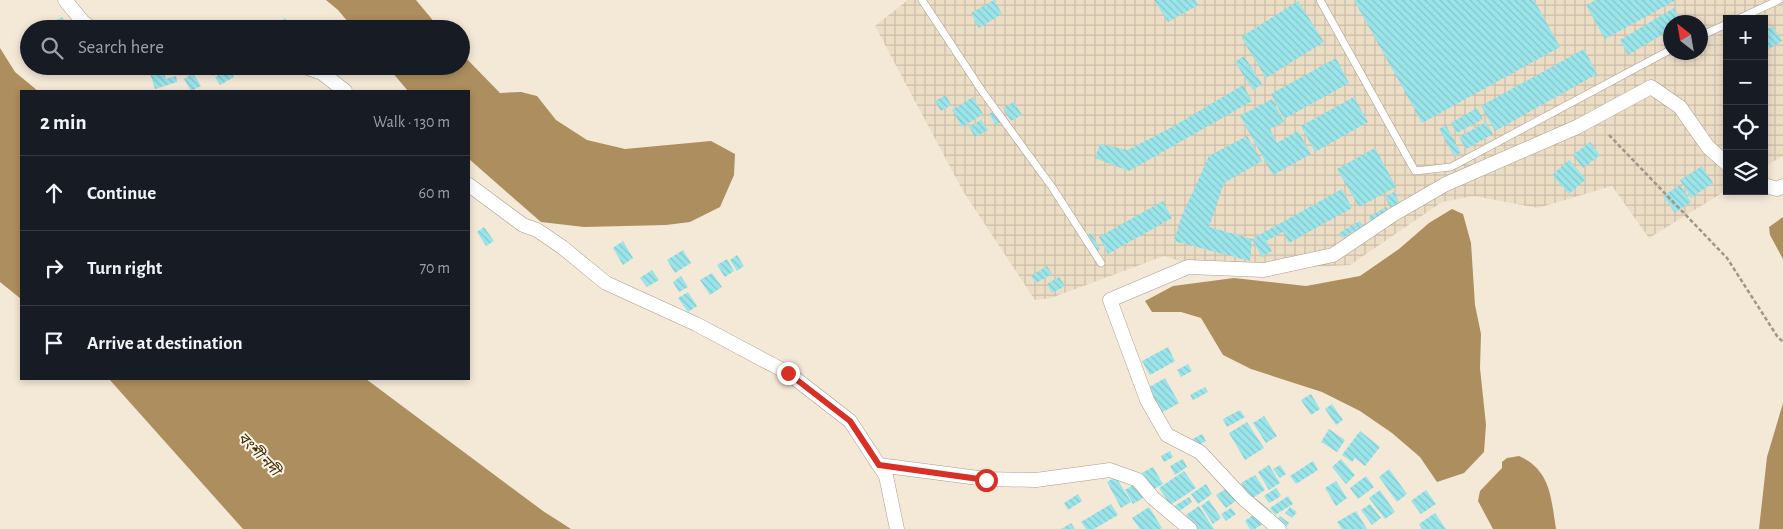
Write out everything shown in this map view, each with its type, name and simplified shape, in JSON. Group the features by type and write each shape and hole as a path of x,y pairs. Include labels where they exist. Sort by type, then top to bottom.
{"street":[{"path":"65,0 81,20"},
{"path":"325,75 344,90"},
{"path":"1279,529 1244,498 1200,452 1167,435 1147,400 1110,300 1188,267 1264,270 1333,255 1394,214 1446,184 1577,127 1651,86 1680,107 1708,147 1723,160"},
{"path":"470,186 523,225 537,230 562,247 606,283 696,324 788,373 850,421 886,476 897,529"},
{"path":"1768,186 1777,189 1783,186"},
{"path":"879,465 986,480 1036,480 1110,470 1138,480 1153,498 1190,529"}],"lane":[{"path":"922,0 982,91 1052,187 1101,263"},
{"path":"1320,0 1415,172 1450,167 1663,54"},
{"path":"1747,15 1779,0"},
{"path":"1708,32 1723,26"}],"path":[{"path":"1609,135 1726,258 1777,336 1783,342"}],"shaded area":[{"path":"908,0 1783,0 1783,156 1768,165 1768,15 1723,15 1723,192 1649,238 1612,186 1538,208 1474,196 1442,202 1350,265 1213,272 1164,256 1051,298 1035,300 963,191 875,26"}],"water":[{"path":"326,0 416,0 433,20 346,20"},
{"path":"0,48 15,72 37,90 20,90 20,298 0,282"},
{"path":"470,62 500,93 521,92 537,96 556,120 587,140 625,149 711,141 735,154 734,175 720,207 690,222 666,225 584,227 541,222 470,160 470,90 407,90 395,75 470,75"},
{"path":"1452,209 1463,214 1471,243 1475,305 1481,334 1480,368 1486,425 1484,452 1464,473 1437,482 1420,457 1392,433 1360,411 1322,392 1251,369 1223,355 1201,318 1181,312 1152,312 1145,301 1173,286 1234,278 1306,286 1360,276 1399,249 1429,223"},
{"path":"1783,217 1783,259 1770,235 1769,227"},
{"name":"বংশী নদী","path":"110,380 367,380 543,511 571,529 243,529"},
{"path":"1783,403 1783,529 1759,529 1767,457"},
{"path":"1519,456 1538,469 1548,486 1556,529 1493,529 1478,501 1480,491 1502,468 1502,462 1507,458"}],"building":[{"path":"994,0 1002,14 979,28 971,13"},
{"path":"1154,0 1195,0 1198,5 1168,22"},
{"path":"1354,0 1534,0 1560,47 1422,123"},
{"path":"1596,0 1676,0 1605,39 1586,5"},
{"path":"1298,1 1324,42 1266,78 1241,37"},
{"path":"1674,8 1678,15 1663,15 1663,34 1628,55 1620,40"},
{"path":"1773,26 1782,41 1768,50 1768,29"},
{"path":"1584,49 1597,74 1495,131 1481,106"},
{"path":"1244,56 1262,84 1253,90 1235,62"},
{"path":"1336,58 1349,83 1284,119 1271,94"},
{"path":"151,75 165,75 166,79 176,76 177,82 155,89"},
{"path":"190,75 194,75 201,86 190,90 184,79"},
{"path":"218,75 233,75 234,77 220,85 215,77"},
{"path":"1243,85 1252,101 1129,171 1095,158 1100,144 1128,150 1174,126"},
{"path":"946,95 951,105 941,111 935,101"},
{"path":"973,97 983,114 962,127 952,110"},
{"path":"1354,97 1368,122 1315,152 1301,126"},
{"path":"1272,99 1284,122 1270,129 1277,143 1298,131 1311,154 1273,175 1240,116"},
{"path":"1014,102 1022,115 1011,121 1003,108"},
{"path":"1477,108 1483,119 1457,133 1451,123"},
{"path":"994,111 1001,122 996,125 989,114"},
{"path":"981,120 988,130 975,137 969,127"},
{"path":"1486,122 1493,134 1466,149 1459,137"},
{"path":"1446,125 1461,153 1454,156 1439,129"},
{"path":"1247,136 1262,161 1224,183 1209,227 1252,239 1250,261 1174,241 1181,218 1209,156"},
{"path":"1590,142 1600,155 1583,168 1573,155"},
{"path":"1375,148 1396,187 1359,207 1337,169"},
{"path":"1569,160 1586,179 1569,194 1552,175"},
{"path":"1702,166 1713,183 1691,198 1680,180"},
{"path":"1680,185 1691,202 1675,213 1663,196"},
{"path":"1342,189 1352,208 1289,243 1283,232 1266,241 1272,251 1262,257 1252,239"},
{"path":"1394,192 1400,204 1391,209 1385,197"},
{"path":"1163,201 1172,218 1108,254 1099,237"},
{"path":"1386,207 1389,212 1371,222 1369,217"},
{"path":"1360,221 1363,226 1342,238 1339,233"},
{"path":"484,227 494,241 486,246 477,232"},
{"path":"1091,233 1100,249 1096,252 1086,236"},
{"path":"623,241 633,258 623,265 613,248"},
{"path":"683,250 691,263 675,273 667,260"},
{"path":"737,255 744,266 737,271 730,260"},
{"path":"727,259 734,271 725,277 717,265"},
{"path":"1047,266 1052,274 1036,283 1031,276"},
{"path":"652,270 659,280 647,287 640,278"},
{"path":"712,273 722,287 710,295 700,280"},
{"path":"681,276 688,287 679,292 673,282"},
{"path":"1059,277 1065,286 1052,293 1047,284"},
{"path":"688,292 697,306 688,312 678,298"},
{"path":"1168,347 1175,361 1150,375 1142,361"},
{"path":"1188,364 1192,371 1181,377 1177,370"},
{"path":"1165,378 1179,403 1161,413 1148,388"},
{"path":"1205,387 1208,392 1193,400 1190,395"},
{"path":"1311,394 1320,409 1311,415 1301,400"},
{"path":"1332,404 1343,420 1336,425 1325,409"},
{"path":"1240,410 1245,417 1227,427 1223,419"},
{"path":"1264,416 1277,436 1266,443 1253,423"},
{"path":"1247,422 1264,448 1245,460 1229,433"},
{"path":"1329,429 1345,440 1337,452 1321,442"},
{"path":"1360,431 1380,447 1365,466 1355,458 1352,462 1342,455"},
{"path":"1202,434 1206,441 1195,447 1191,440"},
{"path":"1170,451 1173,457 1164,462 1161,456"},
{"path":"1183,459 1187,467 1175,475 1170,466"},
{"path":"1341,459 1355,475 1346,484 1332,467"},
{"path":"1313,461 1318,470 1296,484 1290,476"},
{"path":"1269,465 1280,483 1269,490 1258,472"},
{"path":"1280,465 1286,474 1280,478 1273,469"},
{"path":"1153,467 1163,484 1152,490 1142,473"},
{"path":"1389,469 1407,494 1397,502 1379,477"},
{"path":"1184,471 1196,488 1170,505 1159,488"},
{"path":"1255,475 1265,490 1251,499 1241,483"},
{"path":"1366,476 1374,487 1358,499 1350,488"},
{"path":"1116,477 1131,502 1121,508 1107,482"},
{"path":"1336,481 1347,498 1336,506 1325,488"},
{"path":"1135,484 1143,498 1133,504 1125,490"},
{"path":"1206,484 1212,494 1198,504 1191,494"},
{"path":"1227,488 1236,501 1226,508 1216,495"},
{"path":"1276,488 1281,496 1269,503 1264,496"},
{"path":"1380,490 1395,512 1385,519 1369,498"},
{"path":"1426,490 1436,504 1421,514 1411,501"},
{"path":"1078,494 1082,501 1068,510 1064,503"},
{"path":"1288,496 1293,504 1275,515 1270,508"},
{"path":"1189,497 1192,502 1177,513 1173,507"},
{"path":"1255,498 1272,512 1267,518 1251,504"},
{"path":"1209,500 1221,518 1213,524 1201,506"},
{"path":"1111,504 1118,515 1094,529 1086,529 1081,522"},
{"path":"1370,504 1381,518 1372,525 1361,510"},
{"path":"1199,506 1214,529 1196,529 1186,515"},
{"path":"1149,507 1162,528 1140,529 1132,518"},
{"path":"1290,507 1297,512 1292,518 1285,513"},
{"path":"1231,508 1236,514 1226,521 1221,514"},
{"path":"1356,511 1367,529 1342,529 1337,522"},
{"path":"1257,512 1264,523 1255,529 1250,529 1245,521"},
{"path":"1435,513 1446,529 1422,529 1419,524"},
{"path":"1280,516 1289,523 1284,529 1274,523"},
{"path":"1071,523 1075,529 1061,529"}],"route":[{"path":"788,373 850,421 879,465 986,480"}]}
